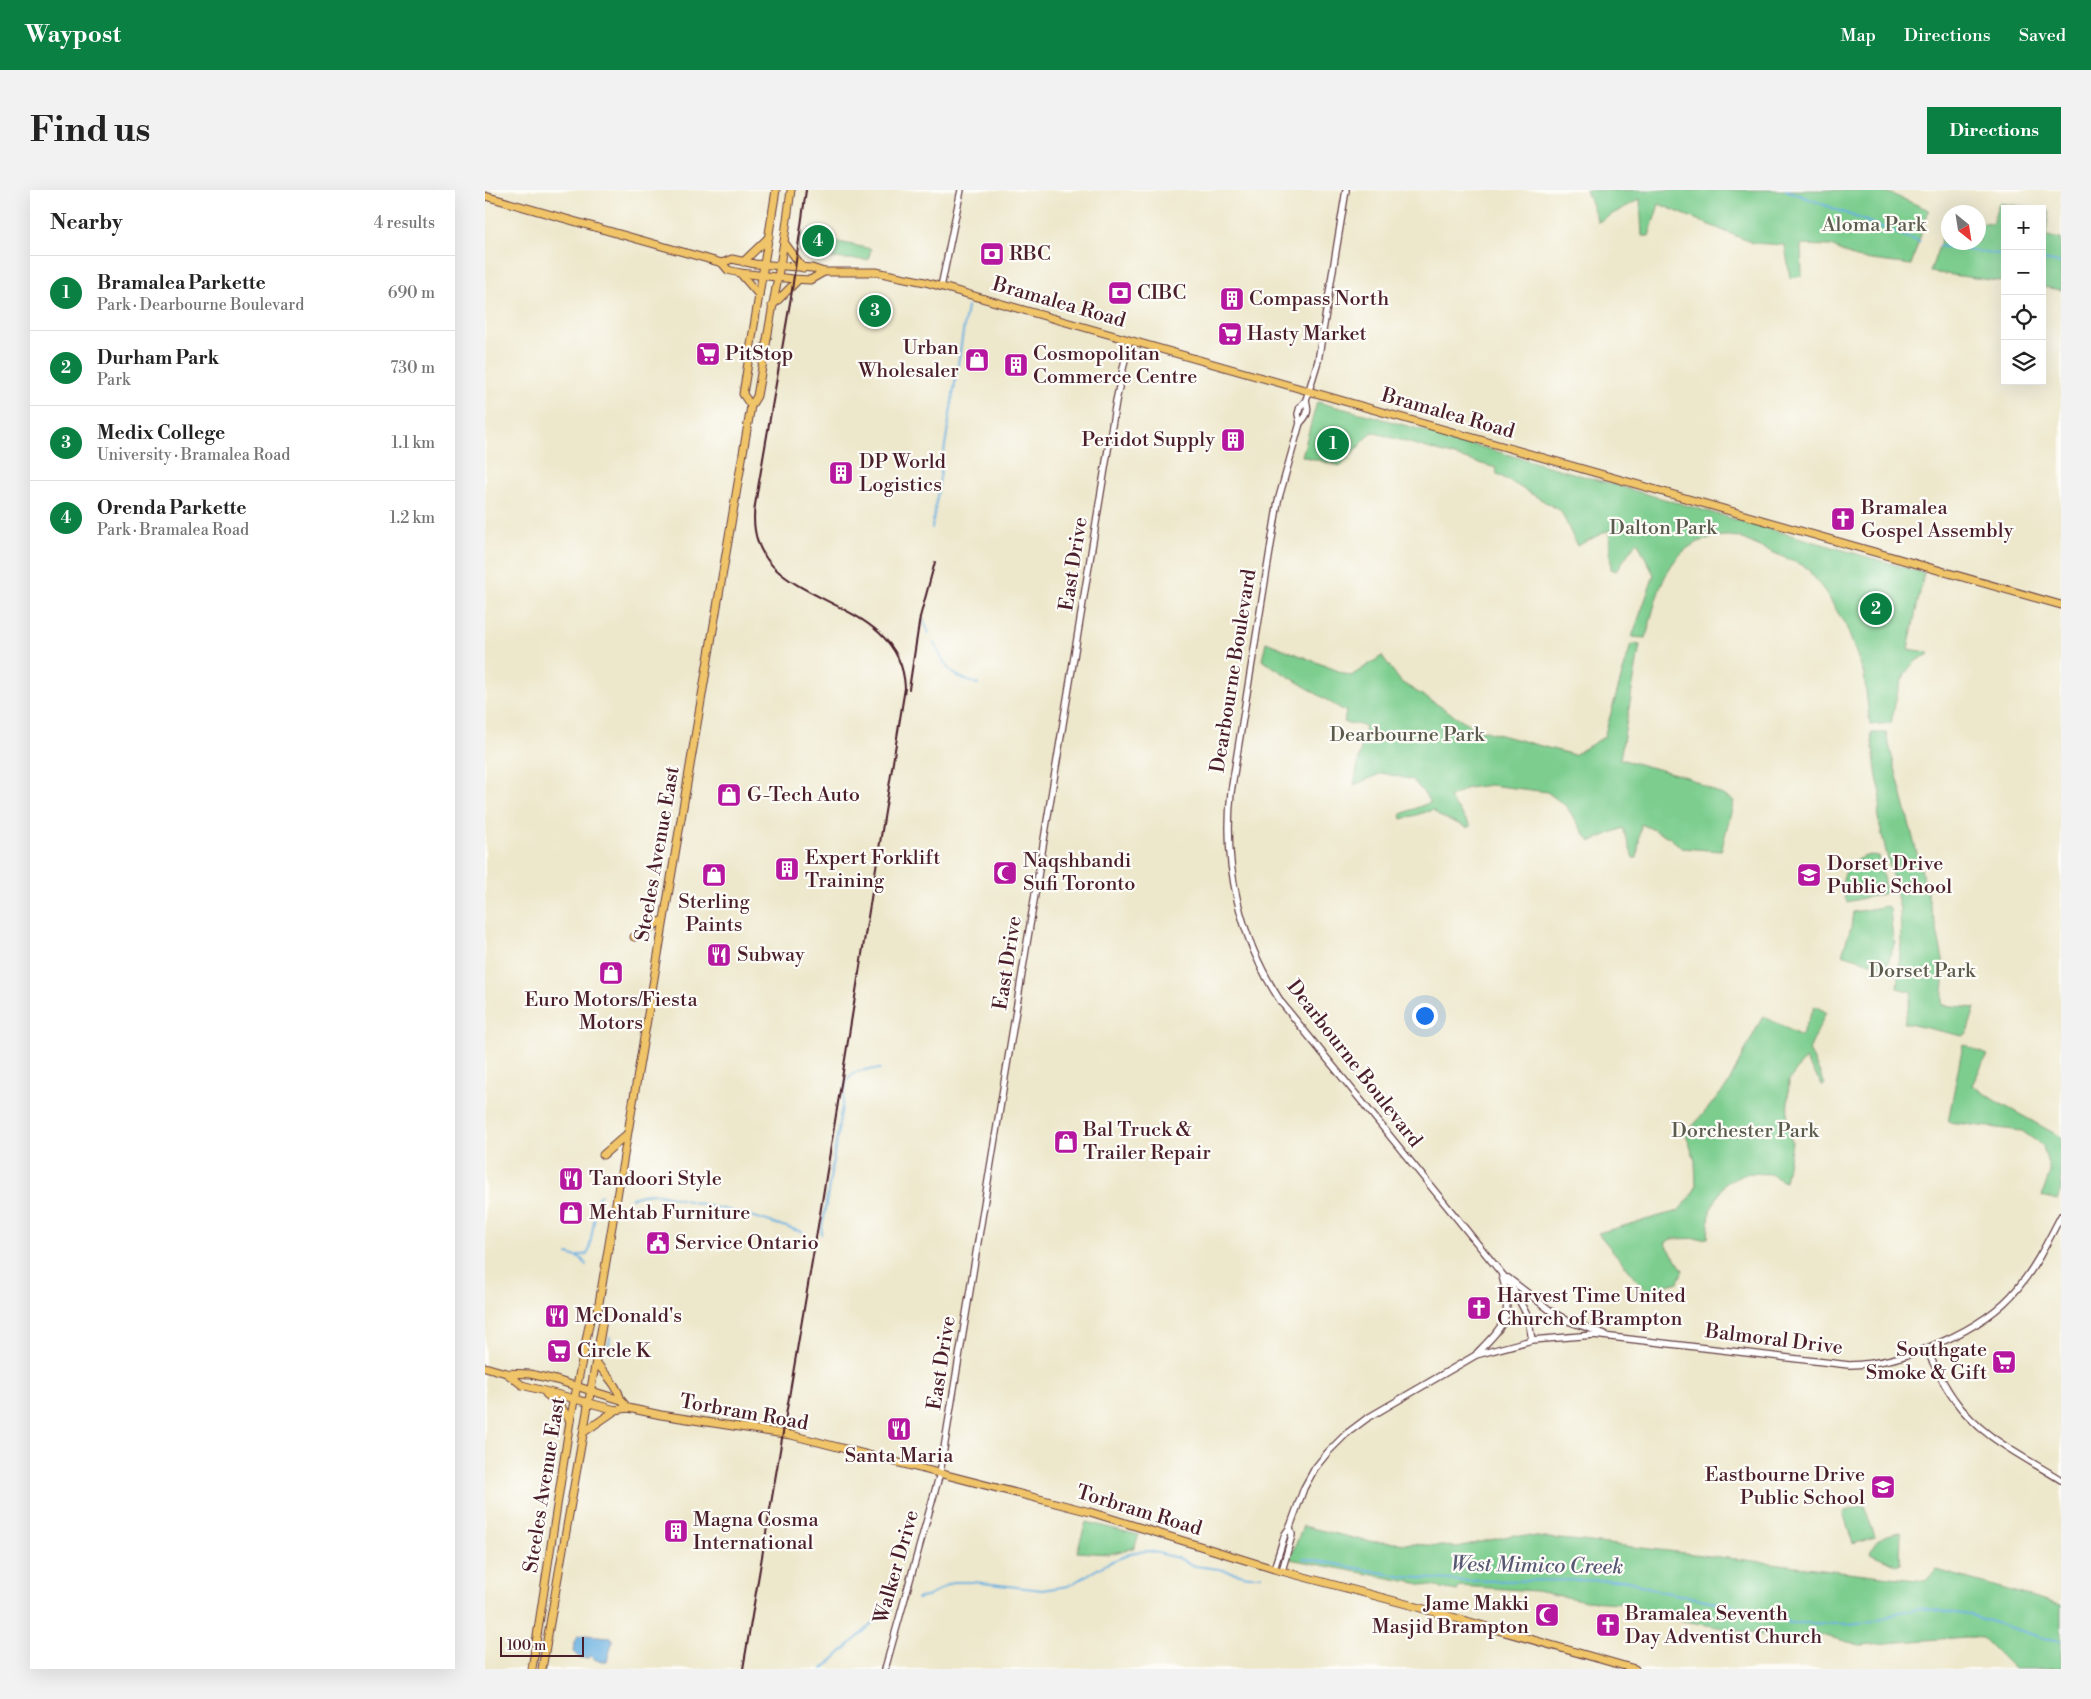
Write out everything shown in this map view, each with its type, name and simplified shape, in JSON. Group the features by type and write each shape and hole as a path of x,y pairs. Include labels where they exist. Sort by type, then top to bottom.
{"main road":[{"name":"Steeles Avenue East","path":"751,406 743,394 776,190"},
{"name":"Steeles Avenue East","path":"532,1669 570,1421 590,1320 598,1309 751,406 757,396 784,242 791,190"},
{"name":"Bramalea Road","path":"485,196 722,263 728,270 740,274 810,280 824,272"},
{"path":"743,262 769,237"},
{"path":"784,242 803,268"},
{"name":"Bramalea Road","path":"722,263 732,259 779,267 812,268 824,272 876,272 941,287 2061,604"},
{"path":"740,274 759,295"},
{"path":"772,306 798,280"},
{"path":"633,938 663,920"},
{"path":"603,1154 626,1135"},
{"name":"Steeles Avenue East","path":"542,1669 597,1363 603,1320 598,1309"},
{"path":"597,1363 618,1388 621,1400 628,1408"},
{"name":"Torbram Road","path":"485,1367 506,1373 530,1374 621,1400"},
{"name":"Torbram Road","path":"506,1373 521,1384 616,1410 628,1408 661,1416 791,1435 1090,1512 1278,1570 1410,1605 1635,1669"},
{"path":"539,1390 554,1399 570,1421"},
{"path":"584,1432 616,1410"}],"street":[{"path":"941,287 961,190"},
{"name":"Dearbourne Boulevard","path":"1346,190 1318,361 1306,400 1309,410 1307,416 1300,424 1278,501 1231,792 1229,840 1235,894 1254,952 1281,1002 1501,1272 1525,1310 1532,1340"},
{"name":"East Drive","path":"940,1473 1115,410 1129,341"},
{"name":"Balmoral Drive","path":"1278,1570 1292,1535 1290,1527 1309,1478 1336,1443 1366,1419 1476,1354 1532,1340 1577,1335 1614,1337 1849,1365 1881,1363 1904,1357 1926,1348 1976,1323 1993,1312 2012,1294 2039,1259 2061,1216"},
{"path":"1501,1272 1551,1312 1614,1337"},
{"path":"1476,1354 1496,1334 1505,1319 1508,1298 1501,1272"},
{"path":"1926,1348 1948,1390 1969,1418 1994,1440 2061,1480"},
{"name":"Walker Drive","path":"885,1669 940,1473"}],"green space":[{"name":"Aloma Park","path":"1586,190 1882,190 1929,210 1911,265 1856,258 1831,246 1801,245 1802,276 1790,278 1785,245 1753,243 1659,204 1649,236 1642,236 1640,199 1598,222"},
{"path":"1999,203 2013,205 2001,205 2001,281 1930,272 1941,240 1941,250 1986,250 1986,224 1992,224"},
{"path":"2046,210 2049,210 2046,237"},
{"path":"802,234 871,249 868,260 807,257 798,251"},
{"path":"2046,237 2061,239 2061,290 2046,288"},
{"name":"Dalton Park","path":"1317,402 1376,417 1924,573 1908,649 1928,652 1928,655 1918,660 1905,674 1898,693 1891,723 1870,725 1864,674 1846,626 1826,593 1806,567 1738,537 1730,536 1708,539 1693,545 1681,553 1664,578 1646,638 1632,637 1654,575 1637,541 1616,571 1611,569 1609,530 1577,546 1561,511 1497,474 1496,468 1372,432 1341,466 1302,456"},
{"name":"Dearbourne Park","path":"1266,642 1351,676 1382,656 1401,682 1475,728 1574,755 1604,737 1631,644 1640,645 1620,759 1687,777 1734,801 1721,851 1682,848 1669,837 1641,824 1637,858 1633,858 1623,828 1590,842 1566,806 1547,792 1490,785 1467,788 1449,798 1471,826 1469,828 1439,816 1433,810 1402,819 1401,814 1431,802 1413,780 1382,773 1354,785 1365,726 1344,722 1346,712 1262,660"},
{"name":"Dorset Park","path":"1871,733 1886,733 1939,939 1945,970 1942,1005 1975,1008 1967,1033 1963,1036 1904,1023 1912,992 1897,988 1901,943 1900,909 1878,818 1881,793"},
{"path":"1870,855 1879,856 1886,893 1847,902 1843,886 1845,872 1855,861"},
{"path":"1888,906 1890,908 1893,941 1895,942 1886,968 1842,954 1851,927 1853,912"},
{"name":"Dorchester Park","path":"1815,1006 1826,1012 1809,1050 1825,1084 1823,1086 1805,1059 1789,1080 1787,1124 1792,1142 1785,1182 1770,1174 1748,1173 1725,1183 1710,1211 1708,1238 1671,1239 1665,1243 1683,1270 1678,1282 1646,1291 1598,1233 1678,1211 1689,1199 1696,1187 1695,1161 1686,1134 1727,1086 1763,1016 1801,1036"},
{"path":"1963,1044 1987,1055 1972,1085 1994,1100 2061,1137 2061,1190 2057,1200 2042,1196 2050,1172 2043,1146 2022,1131 1948,1122"},
{"path":"1864,1505 1875,1537 1853,1544 1843,1512"},
{"path":"1086,1522 1139,1535 1134,1548 1109,1554 1077,1552"},
{"path":"1303,1526 1366,1541 1457,1547 1514,1535 1582,1541 1925,1581 1937,1570 2061,1605 2061,1669 2014,1669 1983,1638 1966,1637 1860,1645 1810,1632 1794,1641 1668,1618 1623,1603 1586,1601 1536,1591 1460,1586 1457,1591 1290,1559"},
{"path":"1901,1532 1900,1564 1897,1565 1870,1553 1878,1540 1890,1534"}],"water":[{"path":"578,1636 611,1637 613,1640 607,1661 598,1661 591,1655 588,1658 580,1658 573,1652 574,1642"}],"waterway":[{"path":"1786,190 1920,242"},
{"path":"809,242 831,246"},
{"path":"1938,246 2001,254"},
{"path":"2046,261 2061,263"},
{"path":"932,528 967,307"},
{"path":"924,621 929,633"},
{"path":"934,643 950,670 960,678 978,684"},
{"path":"821,1234 846,1082 857,1072 880,1069"},
{"path":"632,1198 649,1193 659,1194 748,1215 802,1232"},
{"path":"578,1256 587,1254 589,1251 598,1197 601,1195"},
{"path":"568,1254 582,1259 586,1265"},
{"path":"608,1350 610,1337"},
{"name":"West Mimico Creek","path":"917,1599 929,1596 953,1582 974,1582 1042,1590 1068,1586 1108,1563 1135,1552 1150,1551 1178,1558 1195,1566 1219,1569 1248,1576 1261,1576"},
{"name":"West Mimico Creek","path":"1303,1558 1405,1577 1466,1581 1625,1580 1660,1591 1765,1612 1791,1623 1849,1624 1877,1621 1900,1612 1920,1608 1970,1615 2044,1638 2061,1641"},
{"name":"West Mimico Creek","path":"823,1669 873,1623 892,1611"}],"railway":[{"path":"743,1669 820,1214 905,688 897,655 878,632 852,614 795,583 772,565 757,540 755,505 791,297 806,190"},
{"path":"909,689 920,617 935,562"}],"place":[{"name":"Orenda Parkette","path":"818,241"},
{"name":"RBC","path":"992,254"},
{"name":"CIBC","path":"1120,293"},
{"name":"Compass North","path":"1232,299"},
{"name":"Medix College","path":"875,311"},
{"name":"Hasty Market","path":"1230,334"},
{"name":"PitStop","path":"708,354"},
{"name":"Urban Wholesaler","path":"977,360"},
{"name":"Cosmopolitan Commerce Centre","path":"1016,365"},
{"name":"Peridot Supply","path":"1233,440"},
{"name":"Bramalea Parkette","path":"1333,444"},
{"name":"DP World Logistics","path":"841,473"},
{"name":"Bramalea Gospel Assembly","path":"1843,519"},
{"name":"Durham Park","path":"1876,609"},
{"name":"G-Tech Auto","path":"729,795"},
{"name":"Expert Forklift Training","path":"787,869"},
{"name":"Naqshbandi Sufi Toronto","path":"1005,873"},
{"name":"Sterling Paints","path":"714,875"},
{"name":"Dorset Drive Public School","path":"1809,875"},
{"name":"Subway","path":"719,955"},
{"name":"Euro Motors/Fiesta Motors","path":"611,973"},
{"name":"Bal Truck & Trailer Repair","path":"1066,1142"},
{"name":"Tandoori Style","path":"571,1179"},
{"name":"Mehtab Furniture","path":"571,1213"},
{"name":"Service Ontario","path":"658,1243"},
{"name":"Harvest Time United Church of Brampton","path":"1479,1308"},
{"name":"McDonald's","path":"557,1316"},
{"name":"Circle K","path":"559,1351"},
{"name":"Southgate Smoke & Gift","path":"2004,1362"},
{"name":"Santa Maria","path":"899,1429"},
{"name":"Eastbourne Drive Public School","path":"1883,1487"},
{"name":"Magna Cosma International","path":"676,1531"},
{"name":"Jame Makki Masjid Brampton","path":"1547,1615"},
{"name":"Bramalea Seventh Day Adventist Church","path":"1608,1625"}]}
